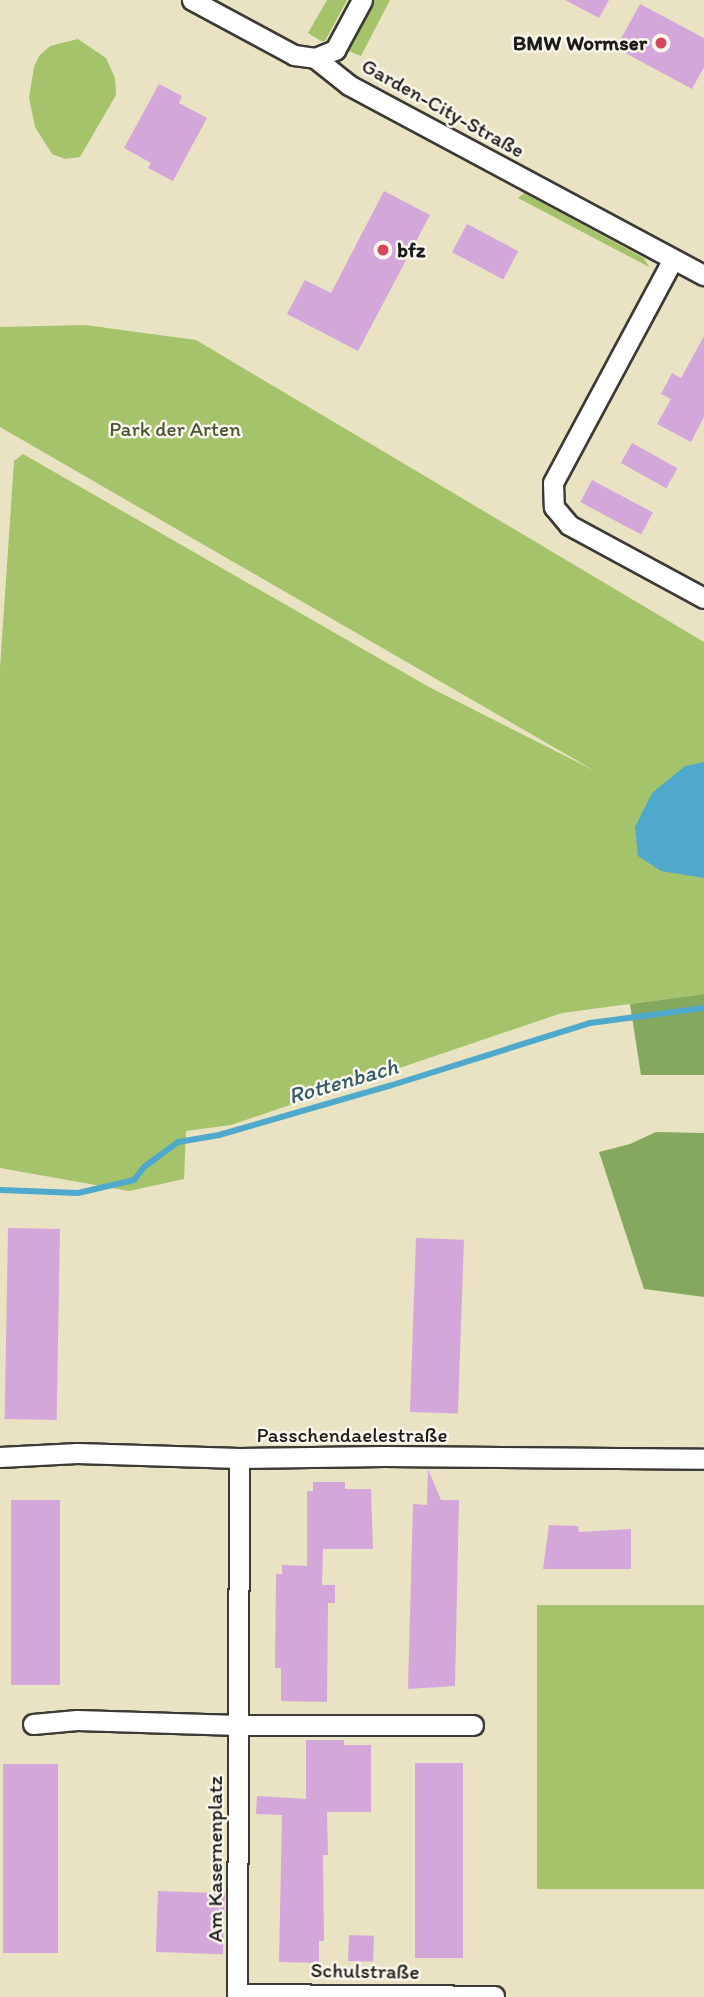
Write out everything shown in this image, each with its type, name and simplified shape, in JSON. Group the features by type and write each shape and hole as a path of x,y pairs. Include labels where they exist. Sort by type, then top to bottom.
{"street":[{"name":"Garden-City-Straße","path":"192,0 294,55 315,58 349,85 704,275"},
{"path":"315,58 335,50 362,0"},
{"path":"673,259 553,483 554,507 569,525 704,598"},
{"name":"Passchendaelestraße","path":"0,1457 77,1453 239,1458 384,1456 704,1459"},
{"name":"Am Kasernenplatz","path":"237,1994 239,1458"},
{"path":"33,1724 77,1720 238,1725 473,1725"},
{"name":"Schulstraße","path":"237,1994 494,1996"}],"green space":[{"path":"327,0 347,0 325,41 321,41 308,33"},
{"path":"371,0 390,0 361,56 346,50"},
{"path":"78,39 106,58 115,78 116,95 80,157 65,159 52,154 35,127 29,98 34,67 39,56 50,46"},
{"path":"524,193 644,258 649,267 518,198"},
{"name":"Park der Arten","path":"85,325 196,340 704,642 704,994 562,1013 231,1125 186,1131 184,1179 129,1191 0,1168 0,668 14,461 23,454 429,687 595,771 0,427 0,327"},
{"path":"704,994 704,1075 641,1075 630,1004"},
{"path":"656,1132 704,1133 704,1297 644,1289 599,1152 630,1144"},
{"path":"537,1605 704,1605 704,1889 537,1889"}],"water":[{"path":"704,762 704,878 661,871 638,856 635,827 652,793 685,766"}],"building":[{"name":"BMW Wormser","path":"565,0 609,0 599,18"},
{"name":"BMW Wormser","path":"640,4 704,38 704,67 692,89 616,48"},
{"path":"159,84 182,96 179,103 207,118 173,181 148,168 151,163 124,148"},
{"path":"384,191 430,215 358,351 287,314 305,280 331,293"},
{"path":"467,224 518,251 503,279 452,252"},
{"path":"704,336 704,417 691,442 657,424 671,399 661,394 672,373 681,378"},
{"path":"632,443 677,468 666,488 621,463"},
{"path":"592,480 653,512 641,534 580,502"},
{"path":"8,1228 60,1229 57,1420 5,1419"},
{"path":"416,1238 464,1240 458,1414 410,1412"},
{"path":"428,1469 441,1500 459,1500 455,1686 408,1689 413,1504 427,1505"},
{"path":"313,1482 345,1482 345,1489 371,1489 373,1549 323,1549 322,1585 335,1585 335,1603 328,1603 327,1702 281,1701 281,1668 275,1668 276,1574 282,1574 282,1565 307,1566 307,1491 313,1491"},
{"path":"11,1500 60,1500 60,1685 11,1685"},
{"path":"549,1525 578,1526 579,1532 631,1529 631,1569 543,1569"},
{"path":"306,1740 344,1740 344,1745 371,1745 371,1812 327,1812 328,1855 323,1855 324,1941 319,1941 319,1963 279,1962 282,1815 256,1814 257,1796 306,1799"},
{"path":"415,1763 463,1763 463,1958 415,1958"},
{"path":"3,1764 58,1764 58,1953 3,1953"},
{"path":"158,1891 225,1893 223,1954 156,1952"},
{"path":"349,1935 374,1936 373,1962 348,1961"}],"waterway":[{"name":"Rottenbach","path":"1,1190 78,1193 134,1180 144,1167 178,1142 219,1135 389,1086 590,1023 704,1008"}],"place":[{"name":"BMW Wormser","path":"661,43"},
{"name":"bfz","path":"383,250"}]}
